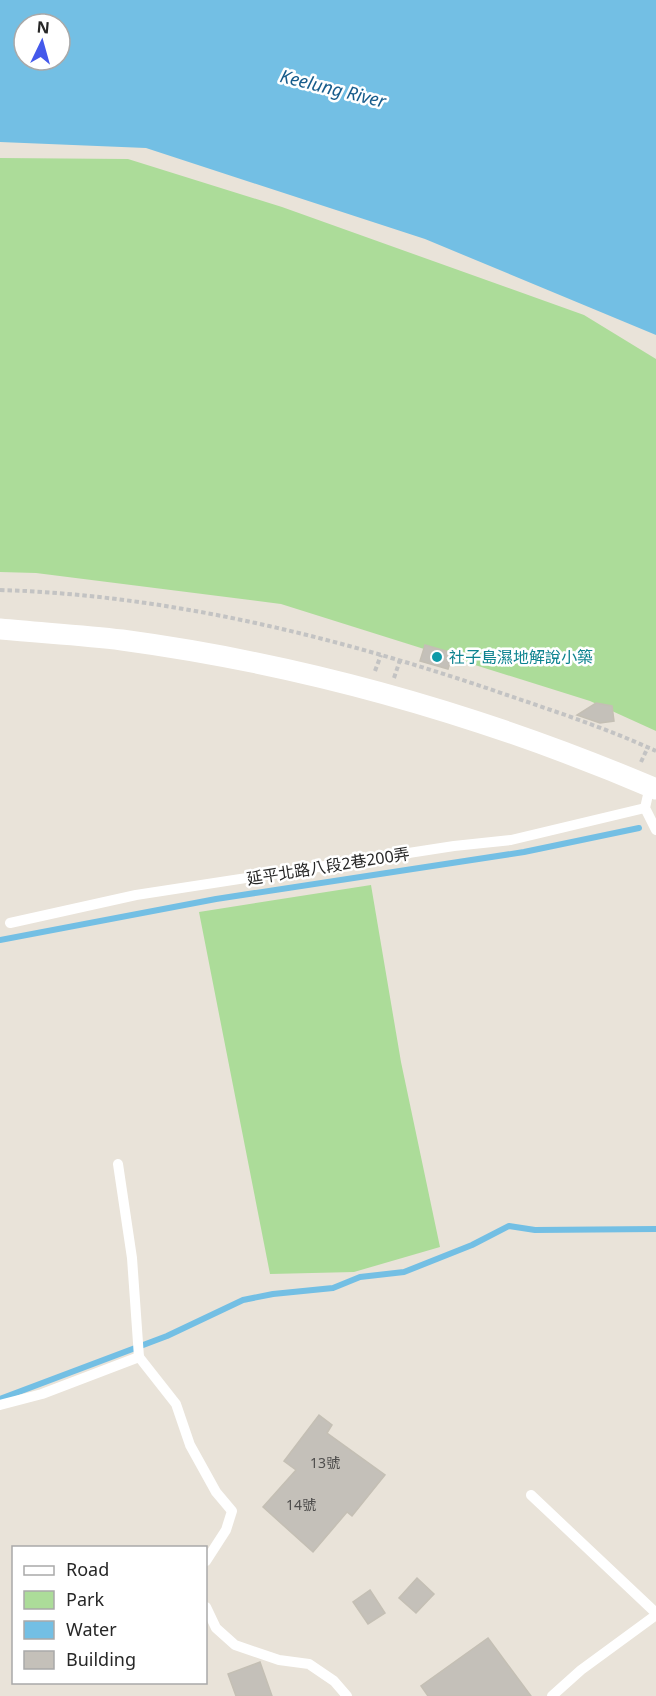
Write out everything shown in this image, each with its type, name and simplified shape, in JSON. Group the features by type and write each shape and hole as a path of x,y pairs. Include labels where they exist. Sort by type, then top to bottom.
{"street":[{"path":"0,629 121,640 244,660 369,689 486,723 653,788"}],"lane":[{"path":"653,788 645,808 656,830"},
{"name":"延平北路八段2巷200弄","path":"10,923 136,895 454,846 512,840 645,808"},
{"path":"118,1164 132,1258 139,1357 176,1404 190,1445 216,1492 232,1511 226,1530 207,1559"},
{"path":"0,1405 42,1394 139,1357"},
{"path":"531,1496 656,1614 580,1670 552,1696"},
{"path":"207,1609 216,1628 235,1645 279,1660 309,1664 334,1681 347,1696"}],"path":[{"path":"0,590 140,604 226,618 311,637 459,678 562,714 656,751"}],"green space":[{"path":"0,158 128,159 282,207 584,315 656,359 656,731 590,701 281,604 36,573 0,572"},
{"path":"371,885 401,1062 440,1247 354,1272 270,1274 199,912"}],"water":[{"name":"Keelung River","path":"0,0 656,0 656,335 425,239 146,148 0,142"}],"building":[{"name":"社子島濕地解說小築","path":"425,645 453,653 448,669 420,661"},
{"path":"596,703 612,706 614,721 600,723 577,715"},
{"path":"319,1415 332,1425 327,1433 385,1475 352,1516 347,1512 313,1552 263,1507 296,1470 284,1461"},
{"path":"417,1578 434,1594 416,1613 399,1598"},
{"path":"370,1590 385,1613 368,1624 353,1602"},
{"path":"488,1638 531,1696 428,1696 421,1686"},
{"path":"260,1662 272,1696 236,1696 228,1674"}],"waterway":[{"path":"0,940 216,899 524,852 639,828"},
{"path":"0,1399 167,1336 243,1300 273,1294 333,1288 360,1277 404,1272 472,1245 509,1226 535,1230 656,1229"}],"place":[{"name":"社子島濕地解說小築","path":"437,657"}]}
